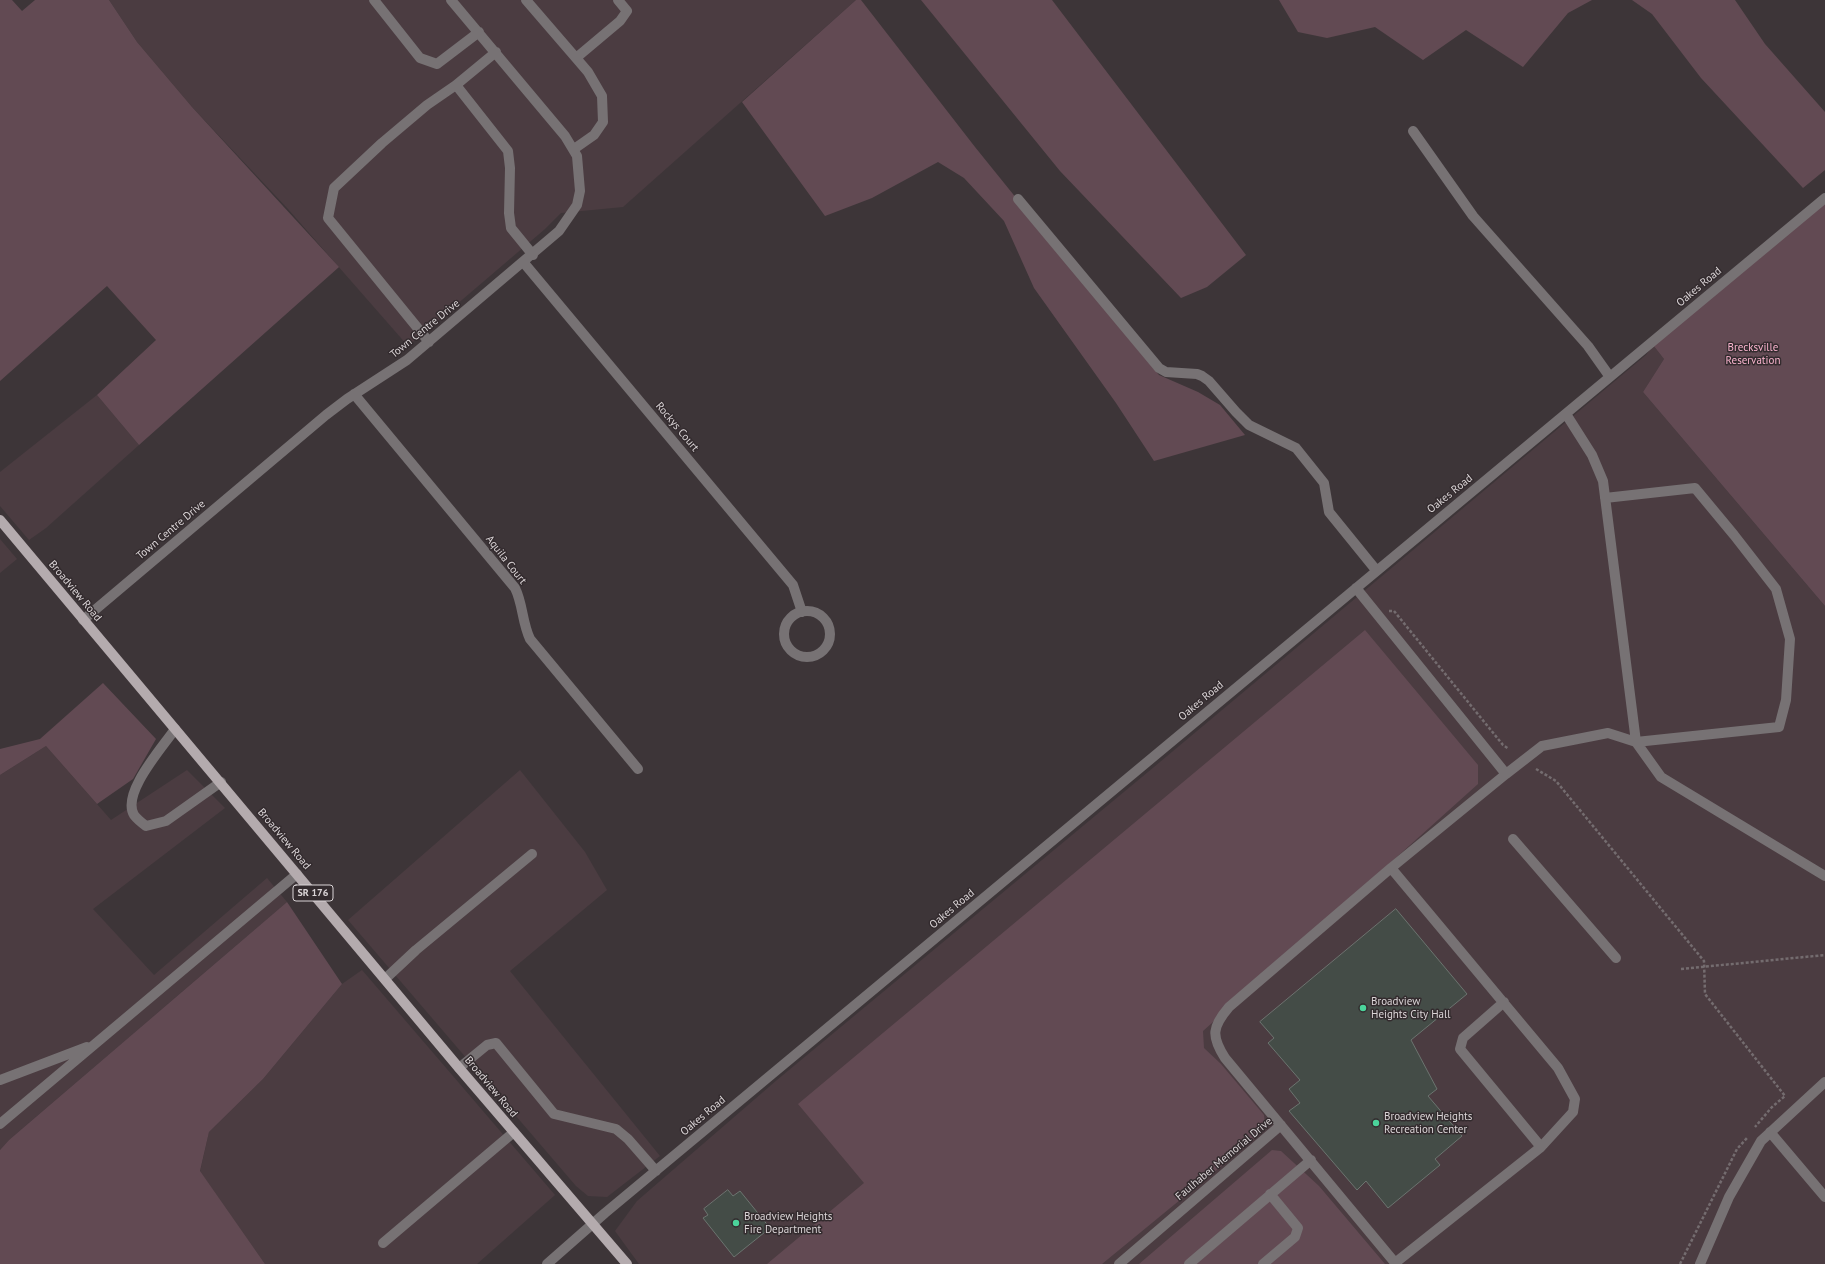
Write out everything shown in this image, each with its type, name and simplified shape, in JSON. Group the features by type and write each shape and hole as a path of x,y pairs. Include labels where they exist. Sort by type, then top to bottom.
{"main road":[{"name":"Broadview Road","path":"0,520 459,1068 627,1264"}],"street":[{"path":"374,0 420,58 437,64 479,32"},
{"name":"Town Centre Drive","path":"84,620 326,415 354,394 394,370 524,263 559,231 577,205 580,190 580,173 574,149 565,136 452,0"},
{"path":"526,0 588,72 602,96 603,122 594,135 574,149"},
{"path":"576,58 620,21 627,11 618,0"},
{"path":"429,342 328,218 334,188 382,143 427,105 456,85 496,52"},
{"path":"456,85 508,151 510,168 509,213 511,228 533,255"},
{"path":"1413,131 1473,216 1588,346 1610,377"},
{"name":"Oakes Road","path":"548,1264 593,1223 1825,198"},
{"path":"1018,199 1159,368 1166,372 1197,374 1202,376 1209,381 1249,425 1296,448 1324,483 1329,512 1376,570"},
{"name":"Rockys Court","path":"524,263 793,585 802,612"},
{"name":"Aquila Court","path":"354,394 515,588 518,595 525,629 530,639 638,769"},
{"path":"1566,414 1592,455 1603,481 1636,742 1661,777 1825,876"},
{"path":"1281,1125 1225,1058 1215,1039 1215,1030 1220,1018 1229,1007 1391,868 1506,774 1542,746 1608,733 1636,742 1779,727 1786,700 1790,639 1776,589 1695,488 1605,498"},
{"path":"1356,588 1506,774"},
{"path":"802,612 810,612 823,618 830,631 827,646 822,652 808,657 801,656 788,648 784,634 789,620 802,612"},
{"path":"175,730 145,772 132,798 134,815 146,826 166,821 221,782"},
{"path":"1513,839 1616,958"},
{"path":"385,979 416,950 532,854"},
{"path":"1391,868 1558,1068 1575,1099 1573,1112 1541,1147 1395,1264"},
{"path":"0,1124 297,874"},
{"path":"1504,1002 1463,1038 1460,1049 1541,1147"},
{"path":"459,1068 487,1045 496,1043 554,1114 616,1129 628,1139 656,1172"},
{"path":"0,1080 92,1045"},
{"path":"1700,1264 1729,1197 1761,1141 1825,1082"},
{"name":"Faulhaber Memorial Drive","path":"1119,1264 1281,1125 1395,1264"},
{"path":"383,1243 514,1132"},
{"path":"1770,1132 1825,1197"},
{"path":"1189,1264 1311,1160"},
{"path":"1263,1264 1295,1237 1298,1228 1270,1194"}],"path":[{"path":"1390,611 1394,611 1498,739 1509,749"},
{"path":"1536,769 1556,781 1704,961 1705,994 1785,1096 1772,1107 1752,1131"},
{"path":"1681,969 1825,955"},
{"path":"1680,1264 1734,1155 1747,1137"}],"shaded area":[{"path":"109,0 856,0 623,207 561,213 545,229 408,346 288,209 192,107 137,42"},
{"path":"1653,345 1664,359 1643,392 1825,606 1825,1264 639,1264 615,1231 637,1201 777,1080 1646,355"},
{"path":"97,395 139,445 46,528 29,540 0,506 0,472"},
{"path":"0,539 17,559 0,573"},
{"path":"46,746 111,820 187,770 225,808 93,909 154,975 267,878 287,902 9,1140 0,1150 0,775"},
{"path":"520,770 585,852 607,890 510,971 660,1156 607,1197 588,1196 576,1186 348,920"},
{"path":"362,970 555,1195 477,1264 265,1264 200,1172 209,1132 263,1079 342,984"}],"green space":[{"path":"0,0 12,0 22,11 35,0 109,0 137,42 192,107 339,267 139,445 97,395 156,340 107,286 0,381"},
{"path":"856,0 861,0 975,147 1159,375 1198,392 1220,405 1245,435 1154,461 1116,403 1034,288 1004,221 964,178 938,162 872,198 825,216 742,102"},
{"path":"921,0 1052,0 1246,255 1207,287 1181,298 1060,171"},
{"path":"1279,0 1592,0 1568,13 1523,67 1466,30 1423,60 1375,27 1327,38 1298,32"},
{"path":"1632,0 1735,0 1765,44 1825,112 1825,170 1803,188 1701,78 1652,14"},
{"name":"Brecksville Reservation","path":"1825,202 1825,606 1643,392 1664,359 1653,345"},
{"path":"1365,630 1478,765 1478,784 1203,1031 1204,1048 1221,1064 1264,1115 1265,1124 1253,1140 1102,1264 767,1264 864,1183 798,1104"},
{"path":"103,683 156,739 133,779 97,804 46,746 0,775 0,749 40,739"},
{"path":"287,902 342,984 263,1079 209,1132 200,1171 265,1264 0,1264 0,1150 9,1140"},
{"path":"1272,1150 1281,1151 1319,1186 1385,1264 1139,1264"}],"building":[{"path":"1396,909 1467,994 1411,1040 1437,1089 1428,1096 1462,1136 1435,1159 1440,1165 1388,1208 1366,1181 1357,1190 1289,1111 1300,1103 1289,1089 1300,1080 1268,1043 1274,1038 1260,1022"},
{"name":"Broadview Heights Fire Department","path":"728,1190 733,1196 740,1191 770,1228 734,1257 703,1218 708,1215 704,1209"}],"place":[{"name":"Broadview Heights City Hall","path":"1363,1008"},
{"name":"Broadview Heights Recreation Center","path":"1376,1123"},
{"name":"Broadview Heights Fire Department","path":"736,1223"}]}
